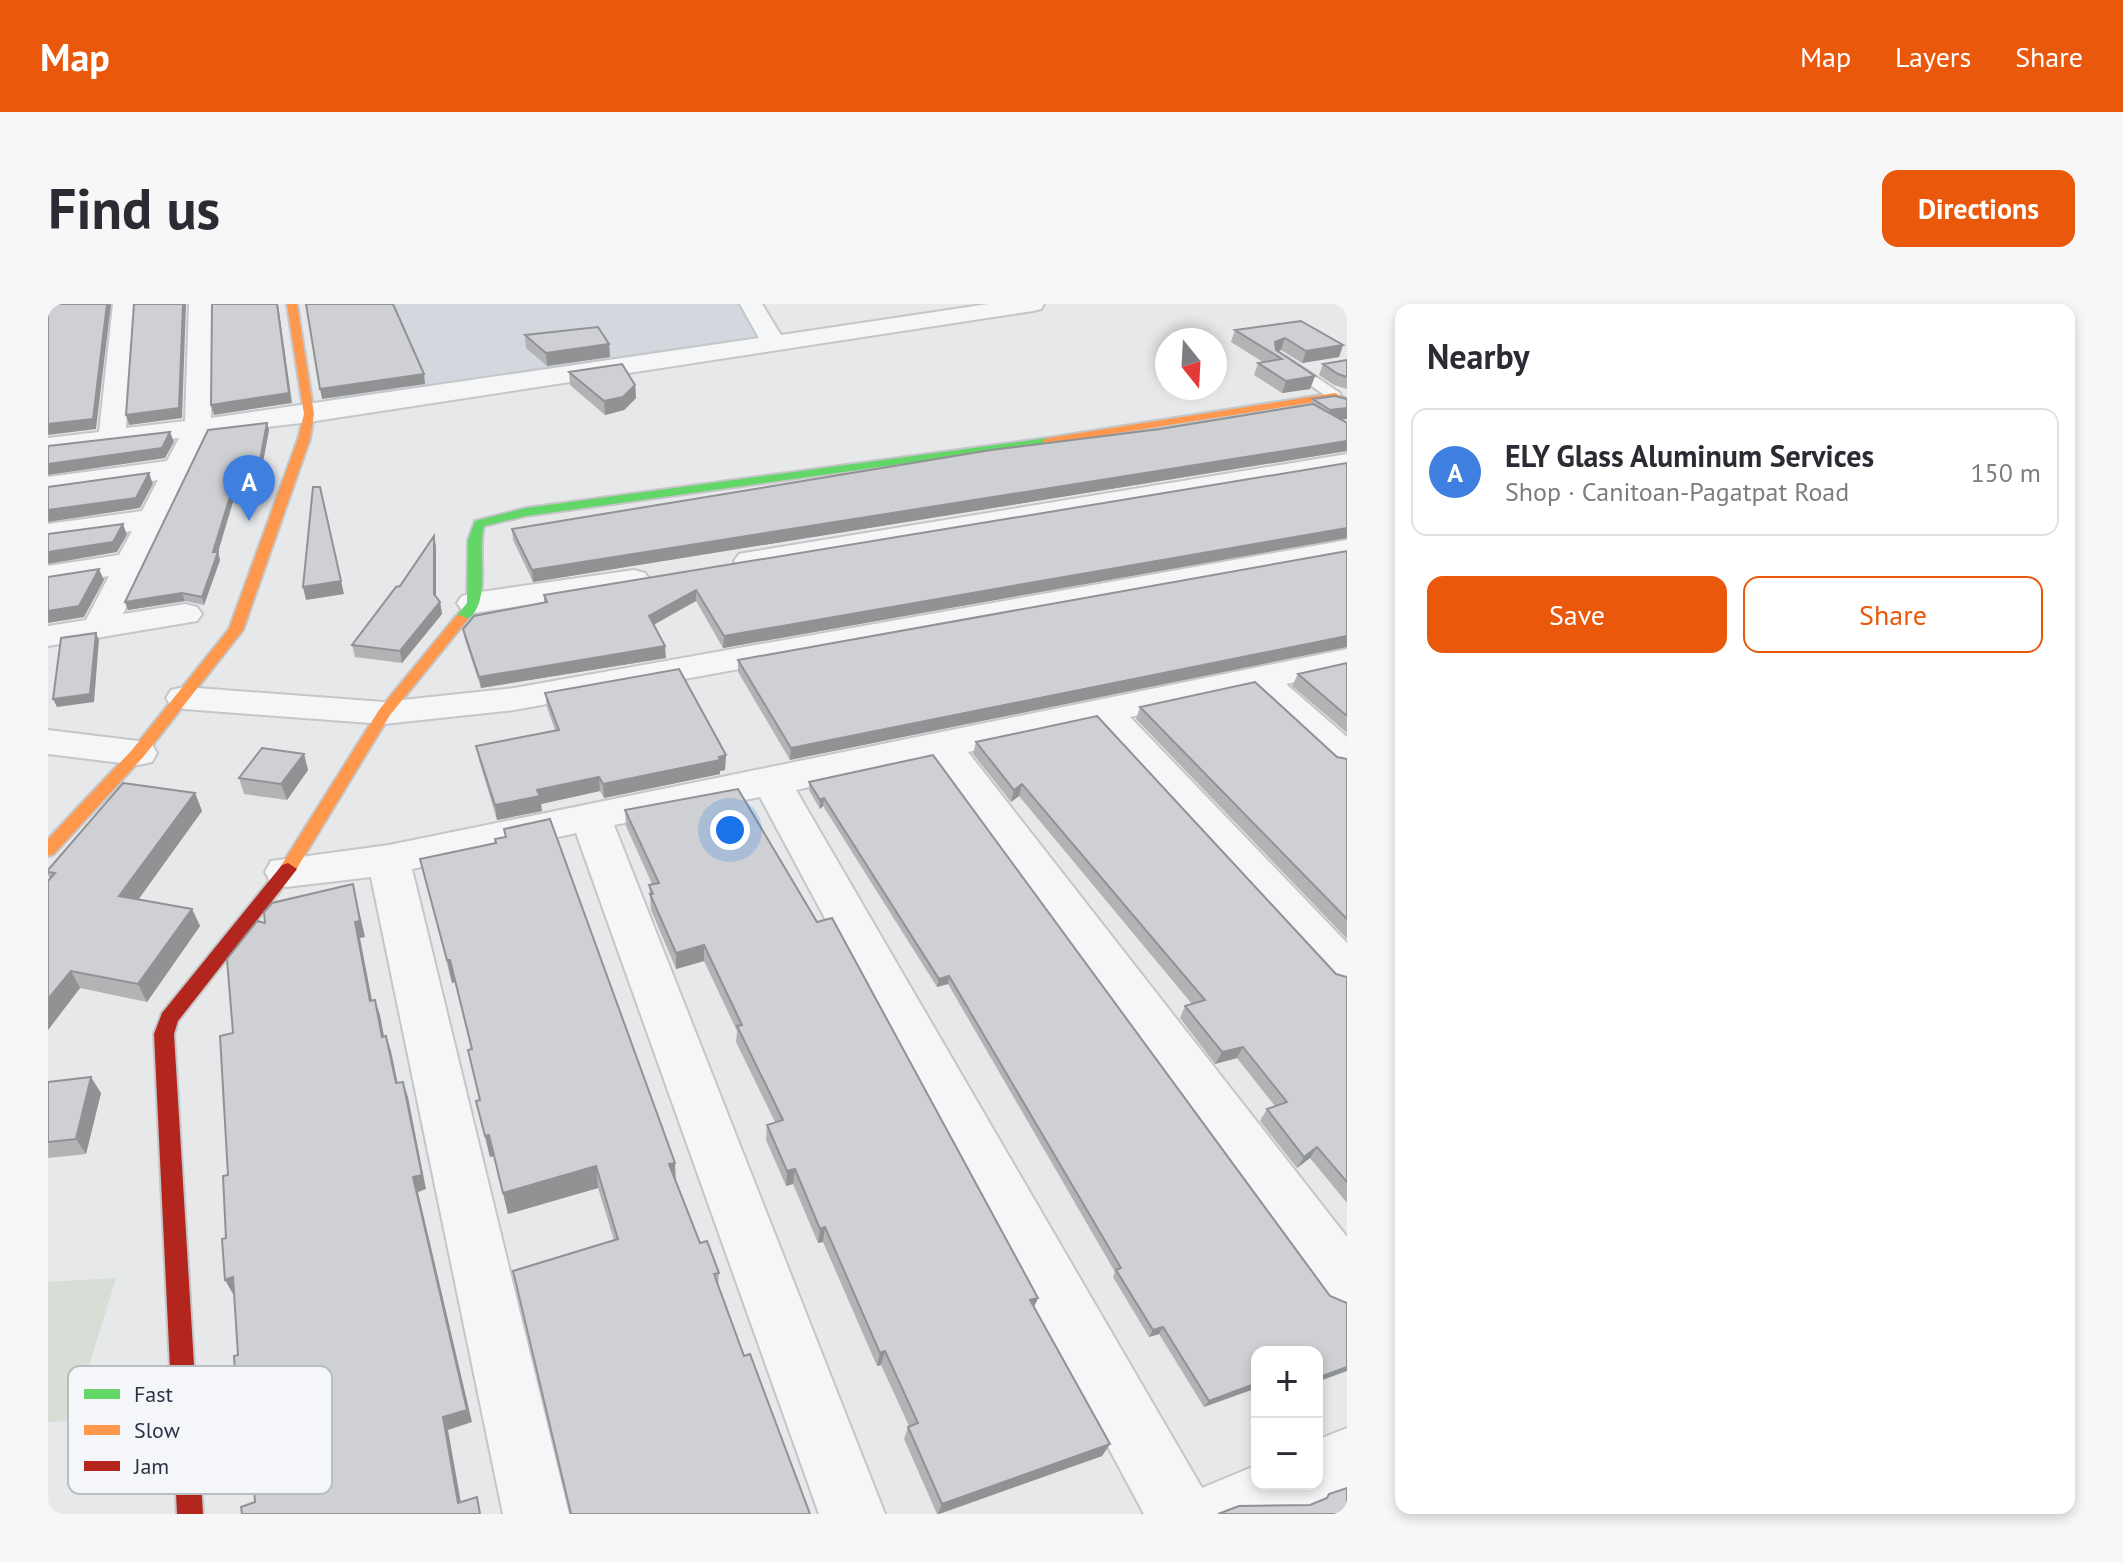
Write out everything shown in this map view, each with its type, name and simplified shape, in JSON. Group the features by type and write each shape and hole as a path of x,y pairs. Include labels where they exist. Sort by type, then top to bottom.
{"street":[{"path":"112,438 124,304"},
{"path":"99,628 175,469 198,428 200,304"},
{"path":"48,850 138,753 236,630 304,439 309,414 292,304"},
{"path":"751,304 774,344"},
{"path":"48,446 309,414 1033,304"},
{"path":"182,1366 164,1034 169,1018 286,872 384,713 474,603 474,540 479,524 555,508 916,461 1341,399"},
{"path":"724,565 1347,462"},
{"path":"48,486 175,469"},
{"path":"48,533 152,519"},
{"path":"184,698 384,713 514,699 1347,549"},
{"path":"48,576 132,563"},
{"path":"474,603 662,576"},
{"path":"48,636 185,614"},
{"path":"286,872 389,860 1347,660"},
{"path":"1259,679 1347,758"},
{"path":"1104,712 1347,972"},
{"path":"48,742 138,753"},
{"path":"943,746 1347,1282"},
{"path":"772,782 1180,1514"},
{"path":"590,816 852,1514"},
{"path":"389,860 536,1514"},
{"path":"1323,1470 1347,1460"},
{"path":"1219,1514 1276,1490"},
{"path":"189,1494 190,1514"}],"lane":[{"path":"1279,357 1309,369 1341,399"}],"shaded area":[{"path":"307,304 741,304 765,341 337,410"},
{"path":"116,1278 89,1366 68,1366 68,1421 48,1422 48,1282"}],"building":[{"path":"48,304 107,304 93,419 48,424"},
{"path":"134,304 183,304 179,408 126,415"},
{"path":"212,304 277,304 289,393 211,405"},
{"path":"306,304 393,304 424,374 320,389"},
{"path":"1301,321 1343,345 1306,351 1285,338 1275,342 1276,350 1315,376 1286,381 1258,363 1282,359 1235,330"},
{"path":"598,327 609,344 546,353 525,335"},
{"path":"1347,360 1347,377 1323,364"},
{"path":"622,364 635,385 623,397 604,401 569,372"},
{"path":"1335,396 1347,399 1347,408 1330,410 1313,399"},
{"path":"1313,404 1347,423 1347,441 532,570 512,529 991,450 1160,429"},
{"path":"267,423 260,460 241,461 213,552 218,552 202,597 182,593 125,602 208,430"},
{"path":"170,432 162,448 48,464 48,446"},
{"path":"1347,463 1347,528 724,636 696,590 649,616 665,646 479,677 463,629 474,616 547,602 544,595"},
{"path":"149,473 136,498 48,510 48,487"},
{"path":"313,487 320,487 341,581 303,587"},
{"path":"123,524 113,542 48,552 48,534"},
{"path":"434,536 434,594 440,602 400,651 352,645 396,587 400,586"},
{"path":"1347,551 1347,636 791,748 738,660"},
{"path":"99,569 79,606 48,611 48,577"},
{"path":"96,633 90,694 53,699 61,638"},
{"path":"1347,663 1347,716 1298,674"},
{"path":"679,669 726,755 719,757 720,760 603,784 599,777 537,790 540,796 495,805 476,746 559,730 545,693"},
{"path":"1255,682 1337,757 1347,759 1347,919 1140,707"},
{"path":"1097,716 1336,974 1347,977 1347,1182 1317,1147 1304,1157 1267,1109 1287,1102 1243,1047 1222,1052 1185,1006 1205,1000 1022,784 1014,790 976,742"},
{"path":"262,748 304,754 281,784 239,778"},
{"path":"933,755 1330,1296 1347,1303 1347,1367 1323,1376 1323,1346 1251,1346 1251,1385 1209,1401 1163,1327 1153,1330 1116,1270 1121,1268 949,976 939,979 824,798 820,800 809,782"},
{"path":"123,783 195,793 119,896 192,909 138,984 71,971 48,999 48,881 55,873 48,870"},
{"path":"738,789 817,922 832,918 1038,1298 1030,1300 1110,1444 942,1504 908,1427 918,1423 885,1351 880,1353 825,1227 820,1229 795,1169 787,1171 767,1125 783,1120 737,1026 742,1025 704,945 676,953 650,894 653,894 649,885 659,883 625,810"},
{"path":"550,819 675,1163 669,1164 700,1243 707,1241 719,1273 714,1274 744,1356 750,1354 810,1514 571,1514 513,1271 618,1239 596,1166 503,1193 489,1135 485,1136 476,1101 480,1100 468,1050 472,1049 450,960 447,960 420,859 496,843 495,839 506,837 504,829"},
{"path":"353,884 360,921 355,922 370,1001 375,1000 396,1083 403,1082 422,1175 413,1177 467,1410 443,1417 458,1503 477,1497 480,1514 242,1514 241,1507 255,1502 254,1494 332,1494 332,1366 235,1366 234,1356 238,1355 233,1277 225,1280 223,1176 228,1175 220,1036 233,1033 227,959 257,921 265,923 264,912 272,903"},
{"path":"91,1077 76,1139 48,1142 48,1082"},
{"path":"1347,1488 1347,1514 1218,1514 1239,1506 1310,1505"}],"traffic: fast":[{"path":"461,619 474,603 474,540 479,524 526,512 1048,441"}],"traffic: slow":[{"path":"48,850 138,753 236,630 304,439 309,414 292,304"},
{"path":"1048,441 1335,396 1347,403"},
{"path":"288,869 384,713 461,619"}],"traffic: jam":[{"path":"182,1366 164,1034 169,1018 288,869"},
{"path":"189,1494 190,1514"}],"place":[{"name":"ELY Glass Aluminum Services","path":"249,521"}]}
